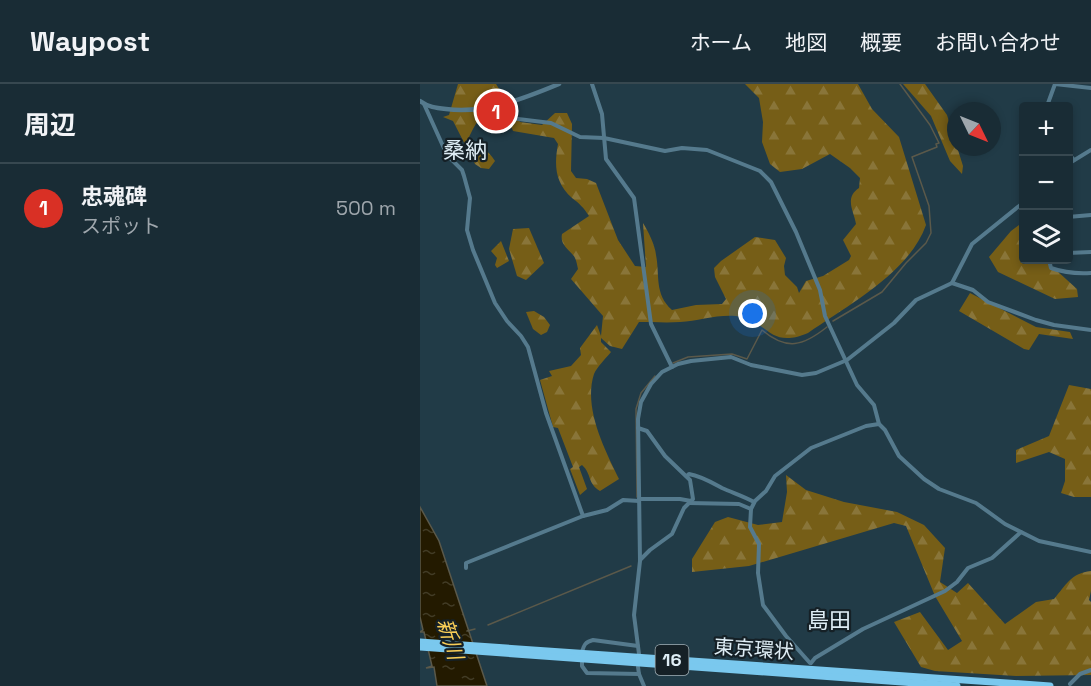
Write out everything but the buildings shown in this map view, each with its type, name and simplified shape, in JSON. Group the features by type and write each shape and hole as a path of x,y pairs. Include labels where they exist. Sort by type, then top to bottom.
{"highway":[{"name":"東京環状","path":"420,642 820,673 1050,686"},
{"name":"東京環状","path":"420,647 489,649"},
{"name":"東京環状","path":"749,668 810,666 820,673 957,686"}],"street":[{"path":"475,111 529,96 559,84"},
{"path":"592,84 602,114 606,159 634,198 650,321 672,367"},
{"path":"1048,102 1055,84 1091,88"},
{"path":"422,102 432,107 551,123 580,136 604,138 665,152 681,148 707,150 760,171 771,182 796,232 820,290 825,316 857,385 874,405 879,424 885,430 899,456 924,479 942,491 976,503 1005,524 1039,542 1091,552"},
{"path":"422,102 447,155 462,170 470,198 466,225 472,250 495,303 528,347 546,413 583,516"},
{"path":"1071,156 1074,160 1091,150"},
{"path":"639,654 634,615 640,561 638,413 644,393 658,376 672,367 691,361 731,357 752,365 802,375 816,373 847,360 894,323 916,300 952,283 972,244 1019,205"},
{"path":"1073,216 1091,215"},
{"path":"1073,253 1091,252"},
{"path":"1050,264 1051,268 1062,272 1091,273"},
{"path":"952,283 974,290 988,302 1036,320 1091,330"},
{"path":"879,424 866,426 811,448 776,476 751,508 750,527 759,544 758,573 763,604 810,666 825,652 863,629 945,591 957,582 968,568 992,558 1021,532"},
{"path":"638,428 647,431 665,456 687,476 692,484 693,499 684,508 672,534 650,550 640,561"},
{"path":"687,476 689,474 701,477 754,502"},
{"path":"466,568 466,563 583,516 607,510 623,500 680,498 690,502 739,504 751,508"},
{"path":"638,646 587,641 584,645 582,666 586,673 639,674"},
{"path":"638,667 645,686"},
{"path":"1070,684 1080,674 1091,670"}],"green space":[{"path":"458,84 496,84 520,122 542,125 555,113 567,113 572,124 571,171 576,178 596,183 618,240 635,266 646,267 643,223 655,251 662,297 672,310 696,305 722,304 726,299 715,277 714,268 755,237 775,240 786,258 785,275 797,287 799,293 806,281 823,276 849,260 851,256 843,240 856,224 851,200 854,192 859,188 860,178 830,154 802,169 780,172 770,164 762,142 763,122 759,98 745,84 858,84 872,109 899,137 926,225 918,242 892,273 808,333 784,338 776,336 747,318 729,316 680,322 639,322 622,349 610,346 601,338 601,342 611,352 594,374 591,401 597,428 619,479 600,491 593,485 582,465 579,467 587,489 580,495 570,469 573,467 558,428 553,427 540,380 552,376 549,371 571,366 581,355 580,348 597,325 601,336 603,316 571,279 578,269 574,256 566,248 562,237 562,234 589,216 566,192 559,180 556,167 558,144 554,138 513,131 506,113 486,114 475,125 469,137 495,161 489,169 475,164 453,121 443,117 449,115"},
{"path":"903,84 925,84 947,115 947,154 931,116"},
{"path":"948,156 960,156 963,166 962,174"},
{"path":"1019,225 1019,264 1049,264 1077,289 1078,297 1055,299 998,272 989,257"},
{"path":"529,228 544,263 526,280 517,276 509,249 513,229"},
{"path":"501,241 509,261 497,268 495,265 497,258 491,251"},
{"path":"970,293 1036,327 1070,332 1073,339 1039,334 1029,350 1024,349 959,311"},
{"path":"534,311 544,317 550,325 547,332 541,335 533,329 526,312"},
{"path":"1069,385 1091,389 1091,497 1074,497 1061,493 1065,481 1065,459 1049,452 1016,463 1016,450 1049,436"},
{"path":"786,475 806,490 844,502 897,512 924,525 945,548 940,582 957,593 968,583 1005,624 1036,602 1054,599 1074,577 1091,571 1089,600 1091,602 1091,675 1016,676 935,671 921,667 894,622 920,612 948,650 962,641 935,596 906,526 894,523 749,566 692,572 692,559 715,522 728,517 758,525 782,522 787,492"}],"water":[{"name":"新川","path":"420,507 439,541 487,686 437,686 434,667 426,668 432,666 424,632 420,632 423,630 420,617"}],"waterway":[{"path":"833,321 882,292 926,243 931,233 929,206 912,157 937,147 936,144 939,143 930,125 900,84"},
{"path":"673,363 688,357 732,354 747,359 762,330 779,341 795,344 827,327"},
{"path":"637,497 636,409 641,393 655,376"},
{"path":"488,625 631,566"},
{"name":"新川","path":"467,631 475,629"}],"place":[{"name":"忠魂碑","path":"496,111"}],"district":[{"name":"桑納","path":"465,150"},
{"name":"島田","path":"829,620"}]}
